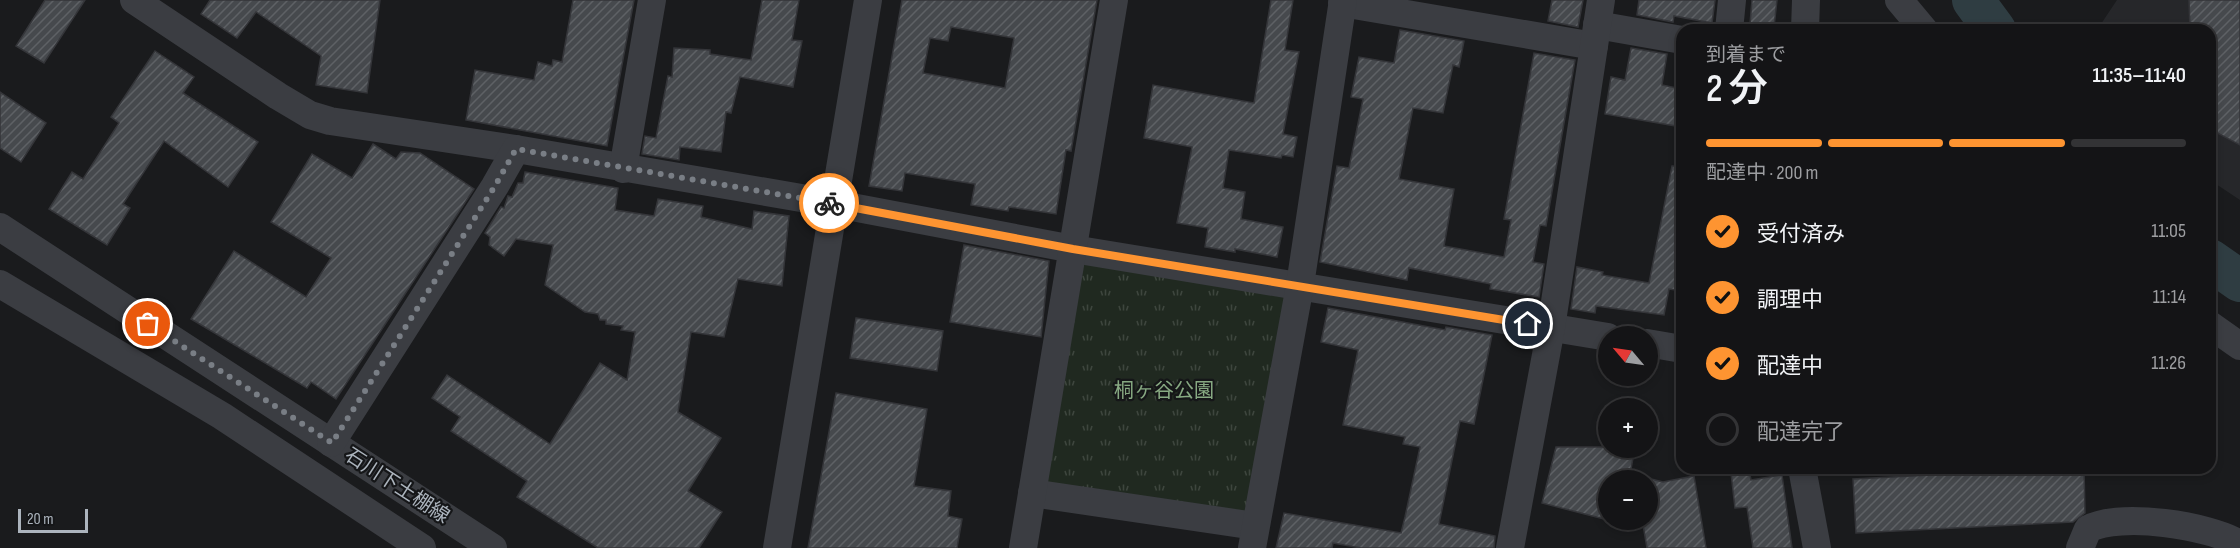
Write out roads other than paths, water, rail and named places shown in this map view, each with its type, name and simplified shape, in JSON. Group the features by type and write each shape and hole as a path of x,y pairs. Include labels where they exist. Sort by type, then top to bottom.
{"street":[{"path":"134,0 172,10 310,115 330,121 516,149 836,204 1073,249 1598,335"},
{"path":"623,169 652,0"},
{"path":"777,548 836,204 868,0"},
{"path":"1023,548 1114,0"},
{"path":"1730,24 1732,0"},
{"path":"1805,24 1806,0"},
{"path":"1899,0 1919,24"},
{"path":"1032,493 1254,537 1299,285 1342,2 1597,24 1676,39"},
{"path":"1510,548 1551,328 1597,24"},
{"path":"332,443 495,186 516,149"},
{"name":"石川下土棚線","path":"0,227 493,548"},
{"name":"石川下土棚線","path":"0,284 222,416 422,548"},
{"path":"2216,329 2240,346"},
{"path":"1658,345 1676,348"},
{"path":"1803,474 1817,548"},
{"path":"2080,548 2088,529 2099,524 2128,523 2202,528 2240,544"}],"waterway":[{"path":"1973,0 1991,24"},
{"path":"2216,264 2240,281"}],"park label":[{"name":"桐ヶ谷公園","path":"1164,391"}]}
